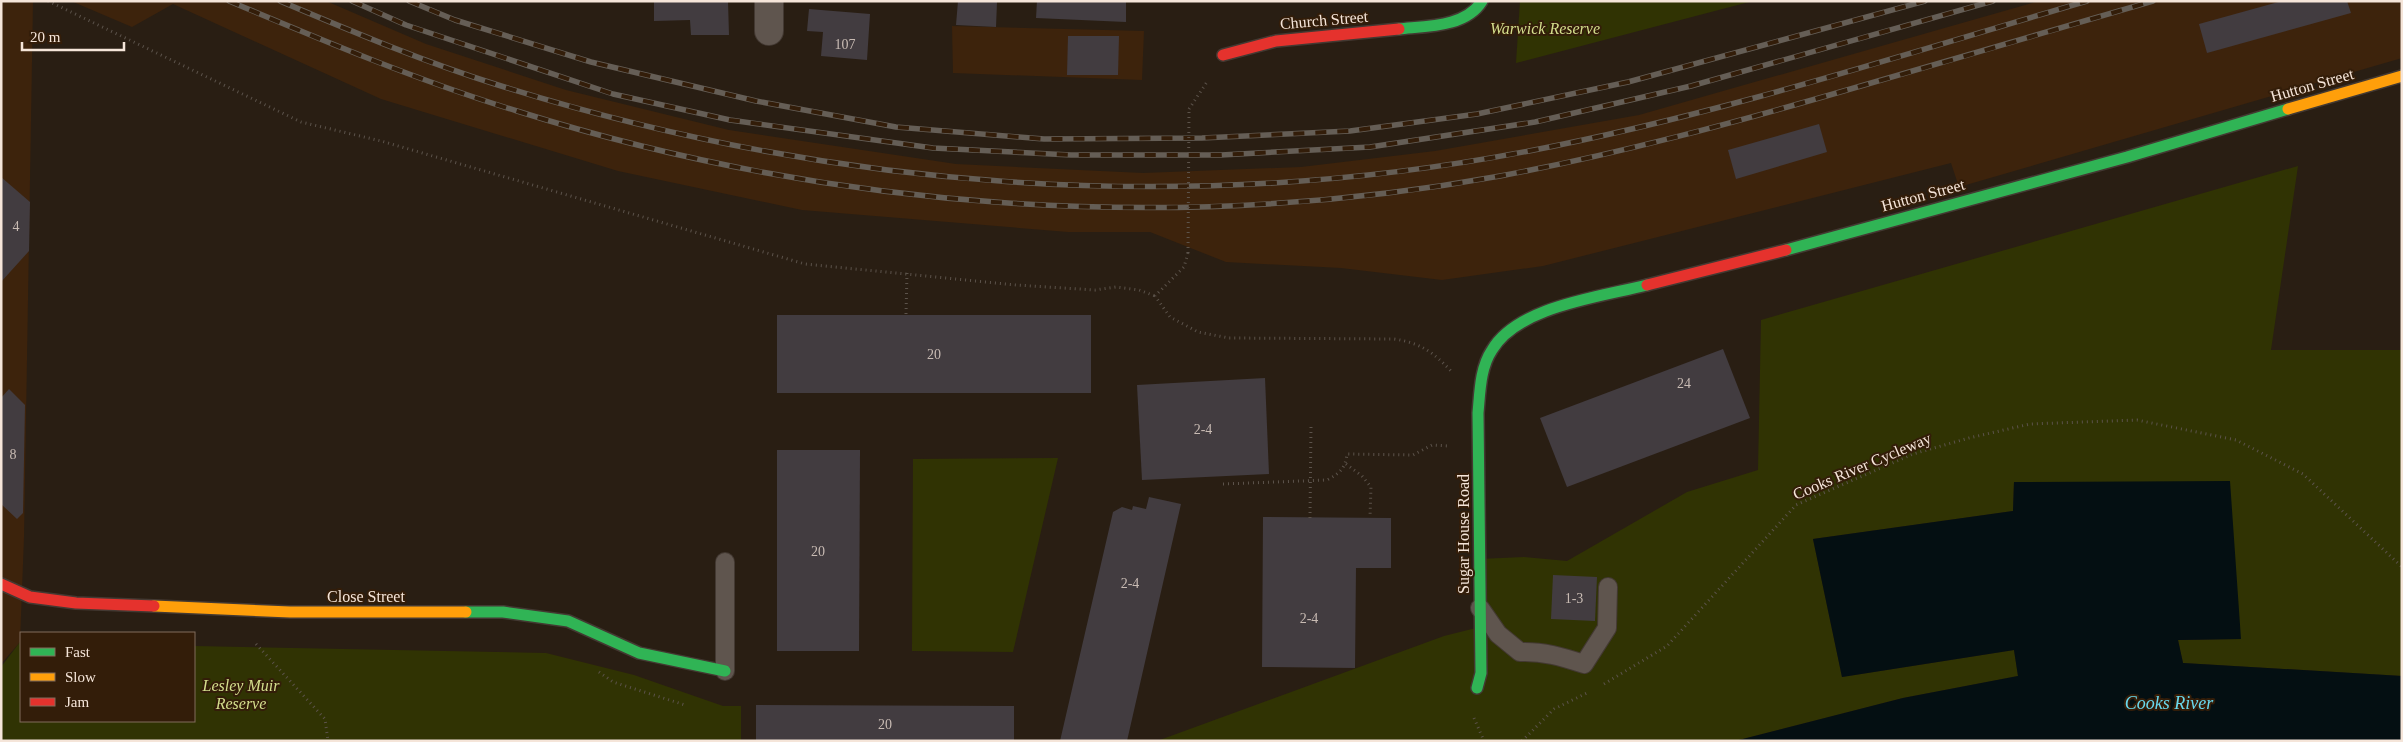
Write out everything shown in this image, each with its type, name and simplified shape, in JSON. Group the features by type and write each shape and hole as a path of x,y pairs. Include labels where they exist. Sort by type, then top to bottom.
{"street":[{"path":"769,1 769,31"},
{"name":"Church Street","path":"1223,55 1276,41 1448,24 1477,9 1482,1"},
{"name":"Hutton Street","path":"1482,379 1488,357 1503,335 1521,321 1543,311 1765,255 2118,160 2402,76"},
{"name":"Sugar House Road","path":"1477,688 1481,673 1479,447 1482,379"},
{"name":"Close Street","path":"1,584 30,597 76,603 290,612 504,612 568,621 639,653 725,672"}],"lane":[{"path":"725,562 725,672"},
{"path":"1480,608 1498,634 1520,652 1535,651 1559,655 1584,664 1606,628 1608,586"}],"path":[{"path":"48,1 301,122 381,141 805,264 1095,290 1116,288 1139,290 1155,296 1170,317 1198,332 1229,338 1394,339 1413,342 1436,354 1458,380 1482,379"},
{"path":"1155,296 1184,267 1188,253 1189,109"},
{"path":"906,314 907,273"},
{"name":"Cooks River Cycleway","path":"1522,741 1554,709 1616,678 1667,646 1796,505 1913,454 1969,438 2030,424 2137,420 2236,440 2303,474 2402,568"},
{"path":"1310,426 1310,518"},
{"path":"1223,484 1327,480 1341,473 1346,464 1347,454 1413,455 1432,445 1479,447"},
{"path":"1346,464 1362,476 1371,487 1370,517"},
{"path":"253,641 325,719 328,741"},
{"path":"597,671 613,682 685,705"},
{"path":"1471,712 1484,741"}],"shaded area":[{"path":"1,1 33,1 24,537 20,642 1,664"},
{"path":"71,1 326,1 426,44 566,90 729,130 956,164 1143,173 1301,167 1435,151 1639,115 2039,1 2402,1 2402,58 1959,187 1951,163 1543,266 1442,280 1341,268 1226,262 1150,232 1068,232 802,210 618,171 381,99 173,4 132,27"},
{"path":"952,26 1144,31 1142,80 953,73"}],"green space":[{"name":"Warwick Reserve","path":"1520,1 1753,1 1516,63"},
{"path":"2298,166 2271,350 2402,350 2402,676 2183,663 2178,640 2241,639 2014,482 2013,511 1813,539 1842,677 2014,650 2018,676 1903,698 1735,741 1157,741 1444,636 1480,627 1479,559 1524,557 1567,561 1687,492 1758,470 1761,320"},
{"path":"1058,458 1013,652 912,651 913,459"},
{"name":"Lesley Muir Reserve","path":"20,642 20,722 195,722 195,646 546,653 634,675 723,706 741,706 741,741 1,741 1,667"}],"water":[{"name":"Cooks River","path":"2230,481 2241,639 2178,640 2183,663 2402,676 2402,741 1735,741 1903,698 2018,676 2014,650 1842,677 1813,539 2013,511 2014,482"}],"building":[{"path":"654,1 728,1 729,35 691,35 690,20 654,21"},
{"path":"958,1 997,2 996,27 956,25"},
{"path":"1037,1 1126,1 1126,22 1036,18"},
{"path":"2282,1 2347,1 2351,13 2207,53 2199,24"},
{"path":"809,9 870,14 867,60 821,56 823,32 807,31"},
{"path":"1068,36 1119,36 1118,75 1067,75"},
{"path":"1819,124 1827,152 1736,179 1728,150"},
{"path":"1,177 30,202 29,251 1,282"},
{"path":"777,315 1091,315 1091,393 777,393"},
{"path":"1723,349 1750,418 1567,487 1540,418"},
{"path":"1265,378 1269,474 1142,480 1137,385"},
{"path":"9,389 25,405 23,513 17,519 1,504 1,398"},
{"path":"777,450 860,450 859,651 777,651"},
{"path":"1149,497 1181,504 1127,741 1060,741 1113,512 1122,507 1132,510 1133,506 1146,509"},
{"path":"1263,517 1391,518 1391,568 1356,568 1355,668 1262,667"},
{"path":"1553,575 1597,577 1595,621 1551,619"},
{"path":"756,705 1014,706 1014,741 756,741"}],"railway":[{"path":"229,1 444,87 517,111 636,145 758,171 881,191 1005,203 1129,207 1254,205 1377,194 1500,176 1632,148 1761,114 2153,1"},
{"path":"280,1 415,56 498,85 624,120 751,148 879,169 1009,182 1139,187 1269,183 1400,171 1529,151 1669,120 1739,102 1879,63 2087,1"},
{"path":"352,1 406,25 613,94 730,120 933,148 1071,155 1221,155 1370,147 1535,122 1691,86 1993,1"},
{"path":"409,1 455,20 591,62 756,101 896,127 1044,139 1202,138 1350,131 1477,114 1628,82 1925,1"}],"traffic: fast":[{"path":"1399,29 1445,24 1466,16 1475,10 1482,1"},
{"path":"1786,250 2127,157 2288,109"},
{"path":"1477,688 1481,673 1478,413 1481,380 1485,364 1492,350 1504,335 1540,313 1585,299 1647,285"},
{"path":"466,612 503,612 568,621 639,653 725,671"}],"traffic: slow":[{"path":"2288,109 2402,76"},
{"path":"154,606 290,612 466,612"}],"traffic: jam":[{"path":"1223,55 1276,41 1399,29"},
{"path":"1647,285 1786,250"},
{"path":"1,584 30,597 76,603 154,606"}]}
